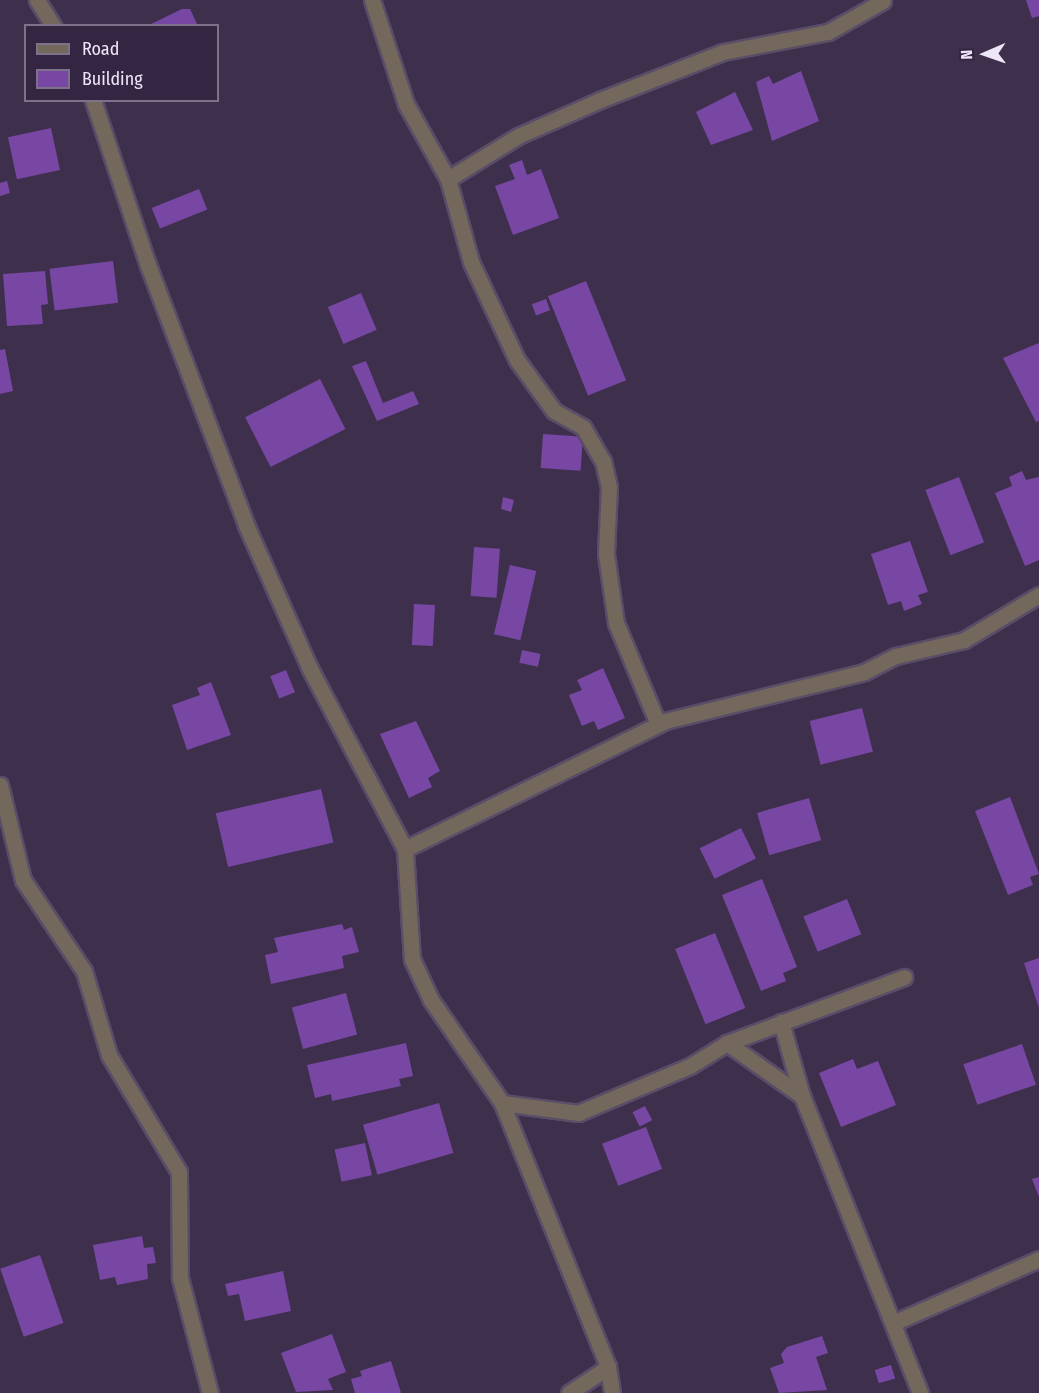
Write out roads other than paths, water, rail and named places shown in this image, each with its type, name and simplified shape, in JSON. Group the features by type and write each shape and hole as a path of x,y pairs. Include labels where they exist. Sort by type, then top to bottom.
{"street":[{"path":"37,0 52,24"},
{"path":"372,0 406,104 448,179 471,262 517,360 554,411 583,427 603,461 609,486 606,554 616,623 658,724"},
{"path":"448,179 518,136 600,100 723,52 828,32 883,1"},
{"path":"94,102 148,265 246,525 310,669 405,849 412,958 431,1000 502,1103 609,1367 612,1393"},
{"path":"405,849 658,724 964,640 1039,595"},
{"path":"0,785 23,880 84,971 109,1055 179,1172 180,1278 210,1393"},
{"path":"502,1103 578,1113 690,1066 727,1043 904,977"},
{"path":"781,1022 802,1096 895,1322 920,1393"},
{"path":"727,1043 802,1096"},
{"path":"895,1322 1039,1259"},
{"path":"569,1393 609,1367"}]}
